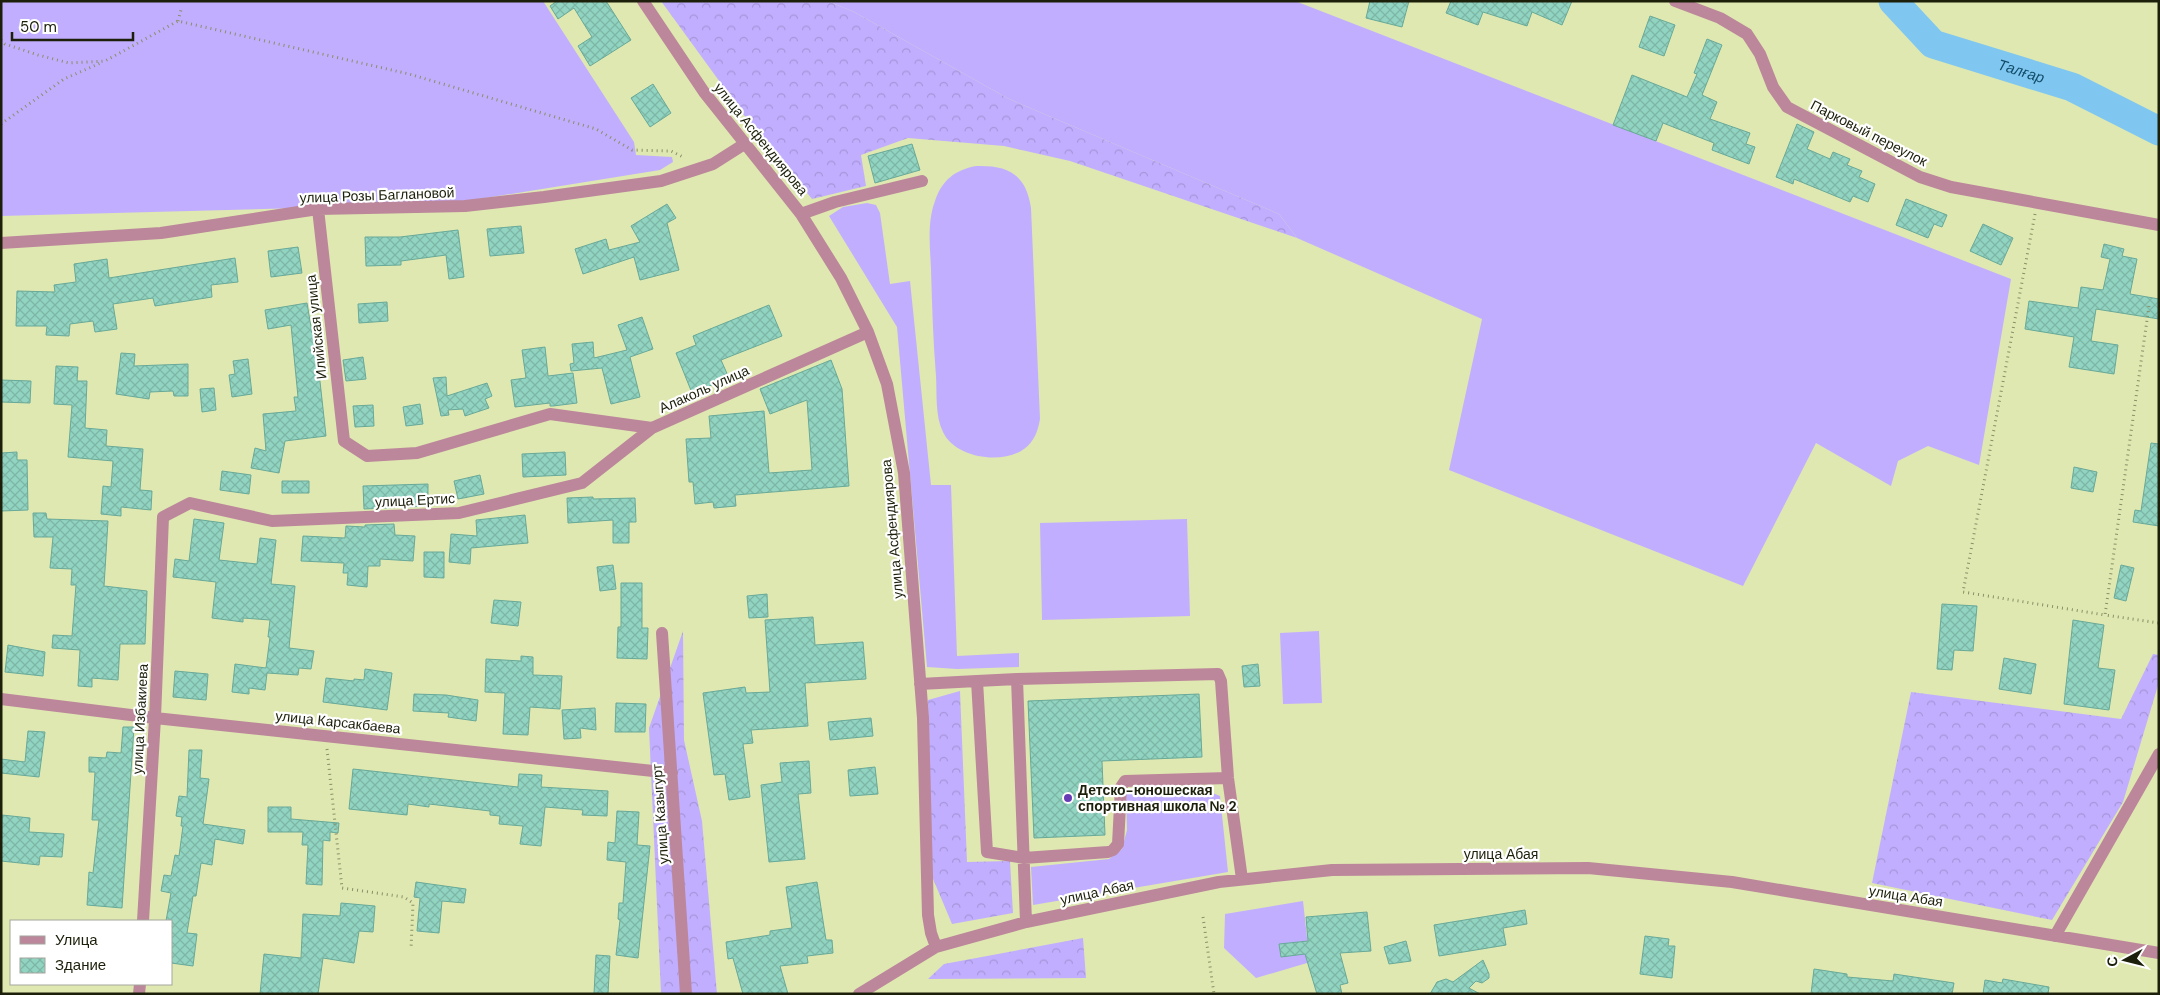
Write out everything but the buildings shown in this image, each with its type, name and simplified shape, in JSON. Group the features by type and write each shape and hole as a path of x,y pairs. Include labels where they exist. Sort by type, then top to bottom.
{"street":[{"name":"улица Асфендиярова","path":"643,1 704,92 802,214 840,278 868,332 887,384 904,473 923,718 928,915 930,933 936,947"},
{"name":"Парковый переулок","path":"1675,1 1720,18 1747,34 1760,54 1773,87 1787,108 1864,146 1920,178 1951,187 1994,193 2037,203 2159,225"},
{"name":"улица Розы Баглановой","path":"1,243 161,233 318,209 464,206 661,181 713,164 746,143"},
{"path":"802,214 835,202 922,180"},
{"name":"Илийская улица","path":"318,209 344,441"},
{"name":"Алаколь улица","path":"344,441 367,456 417,453 550,414 652,428 868,332"},
{"name":"улица Ертис","path":"163,517 190,503 272,521 460,513 582,483 652,428"},
{"name":"улица Избакиева","path":"143,920 155,718 163,517"},
{"name":"улица Казыгурт","path":"662,633 686,994"},
{"path":"920,684 1017,678 1216,673 1221,681 1228,778 1242,879"},
{"path":"1017,678 1026,922"},
{"path":"977,681 987,852 1024,858 1108,852 1113,850 1118,844 1120,837 1120,787 1125,781 1228,778"},
{"name":"улица Карсакбаева","path":"1,699 155,718 672,773"},
{"path":"2055,936 2159,754"},
{"name":"улица Абая","path":"859,994 936,947 1026,922 1219,882 1332,870 1588,868 1732,882 2159,953"}],"path":[{"path":"178,21 181,10"},
{"path":"1,124 64,79 105,61 178,21 409,74 596,129 632,150 670,151 685,158"},
{"path":"1,40 5,44 69,63 105,61"},
{"path":"2037,203 1963,592 2159,623"},
{"path":"2105,615 2149,306"},
{"path":"326,736 342,888 404,897 412,903 411,949"},
{"path":"1204,917 1214,994"}],"green space":[{"path":"1,1 543,1 634,142 636,155 672,157 673,162 660,170 448,204 1,216"},
{"path":"661,1 828,1 854,12 1009,99 1279,214 1297,238 1070,161 1004,146 908,138 861,155 866,186 812,199 749,122"},
{"path":"828,1 1295,1 2011,279 1979,465 1928,446 1898,461 1891,486 1816,443 1743,586 1449,470 1482,319 1297,238 1279,214 1009,99 854,12"},
{"path":"976,166 997,167 1014,174 1025,187 1031,208 1040,419 1035,436 1024,449 1015,454 992,458 968,453 958,448 949,441 940,426 933,336 930,243 932,209 941,187 950,177 962,170"},
{"path":"867,203 876,205 880,213 890,284 910,281 931,485 951,485 957,656 1019,653 1019,667 957,669 927,667 897,327 829,216 843,207"},
{"path":"1187,519 1190,616 1042,620 1040,523"},
{"path":"683,631 684,740 702,821 717,994 661,994 649,728"},
{"path":"1319,631 1322,703 1283,704 1280,633"},
{"path":"2153,654 2159,655 2159,682 2123,802 2052,920 1872,883 1911,692 2121,719"},
{"path":"960,691 967,862 1010,861 1013,913 952,924 931,874 928,700"},
{"path":"1198,787 1220,796 1228,872 1033,905 1031,867 1109,859 1122,849 1127,830 1126,789"},
{"path":"1303,901 1309,956 1307,963 1256,978 1224,948 1225,914"},
{"path":"1083,938 1086,978 928,979 944,964"}],"waterway":[{"name":"Талғар","path":"1893,1 1933,44 2072,87 2159,131"}],"place":[{"name":"Детско-юношеская спортивная школа № 2","path":"1068,798"}]}
